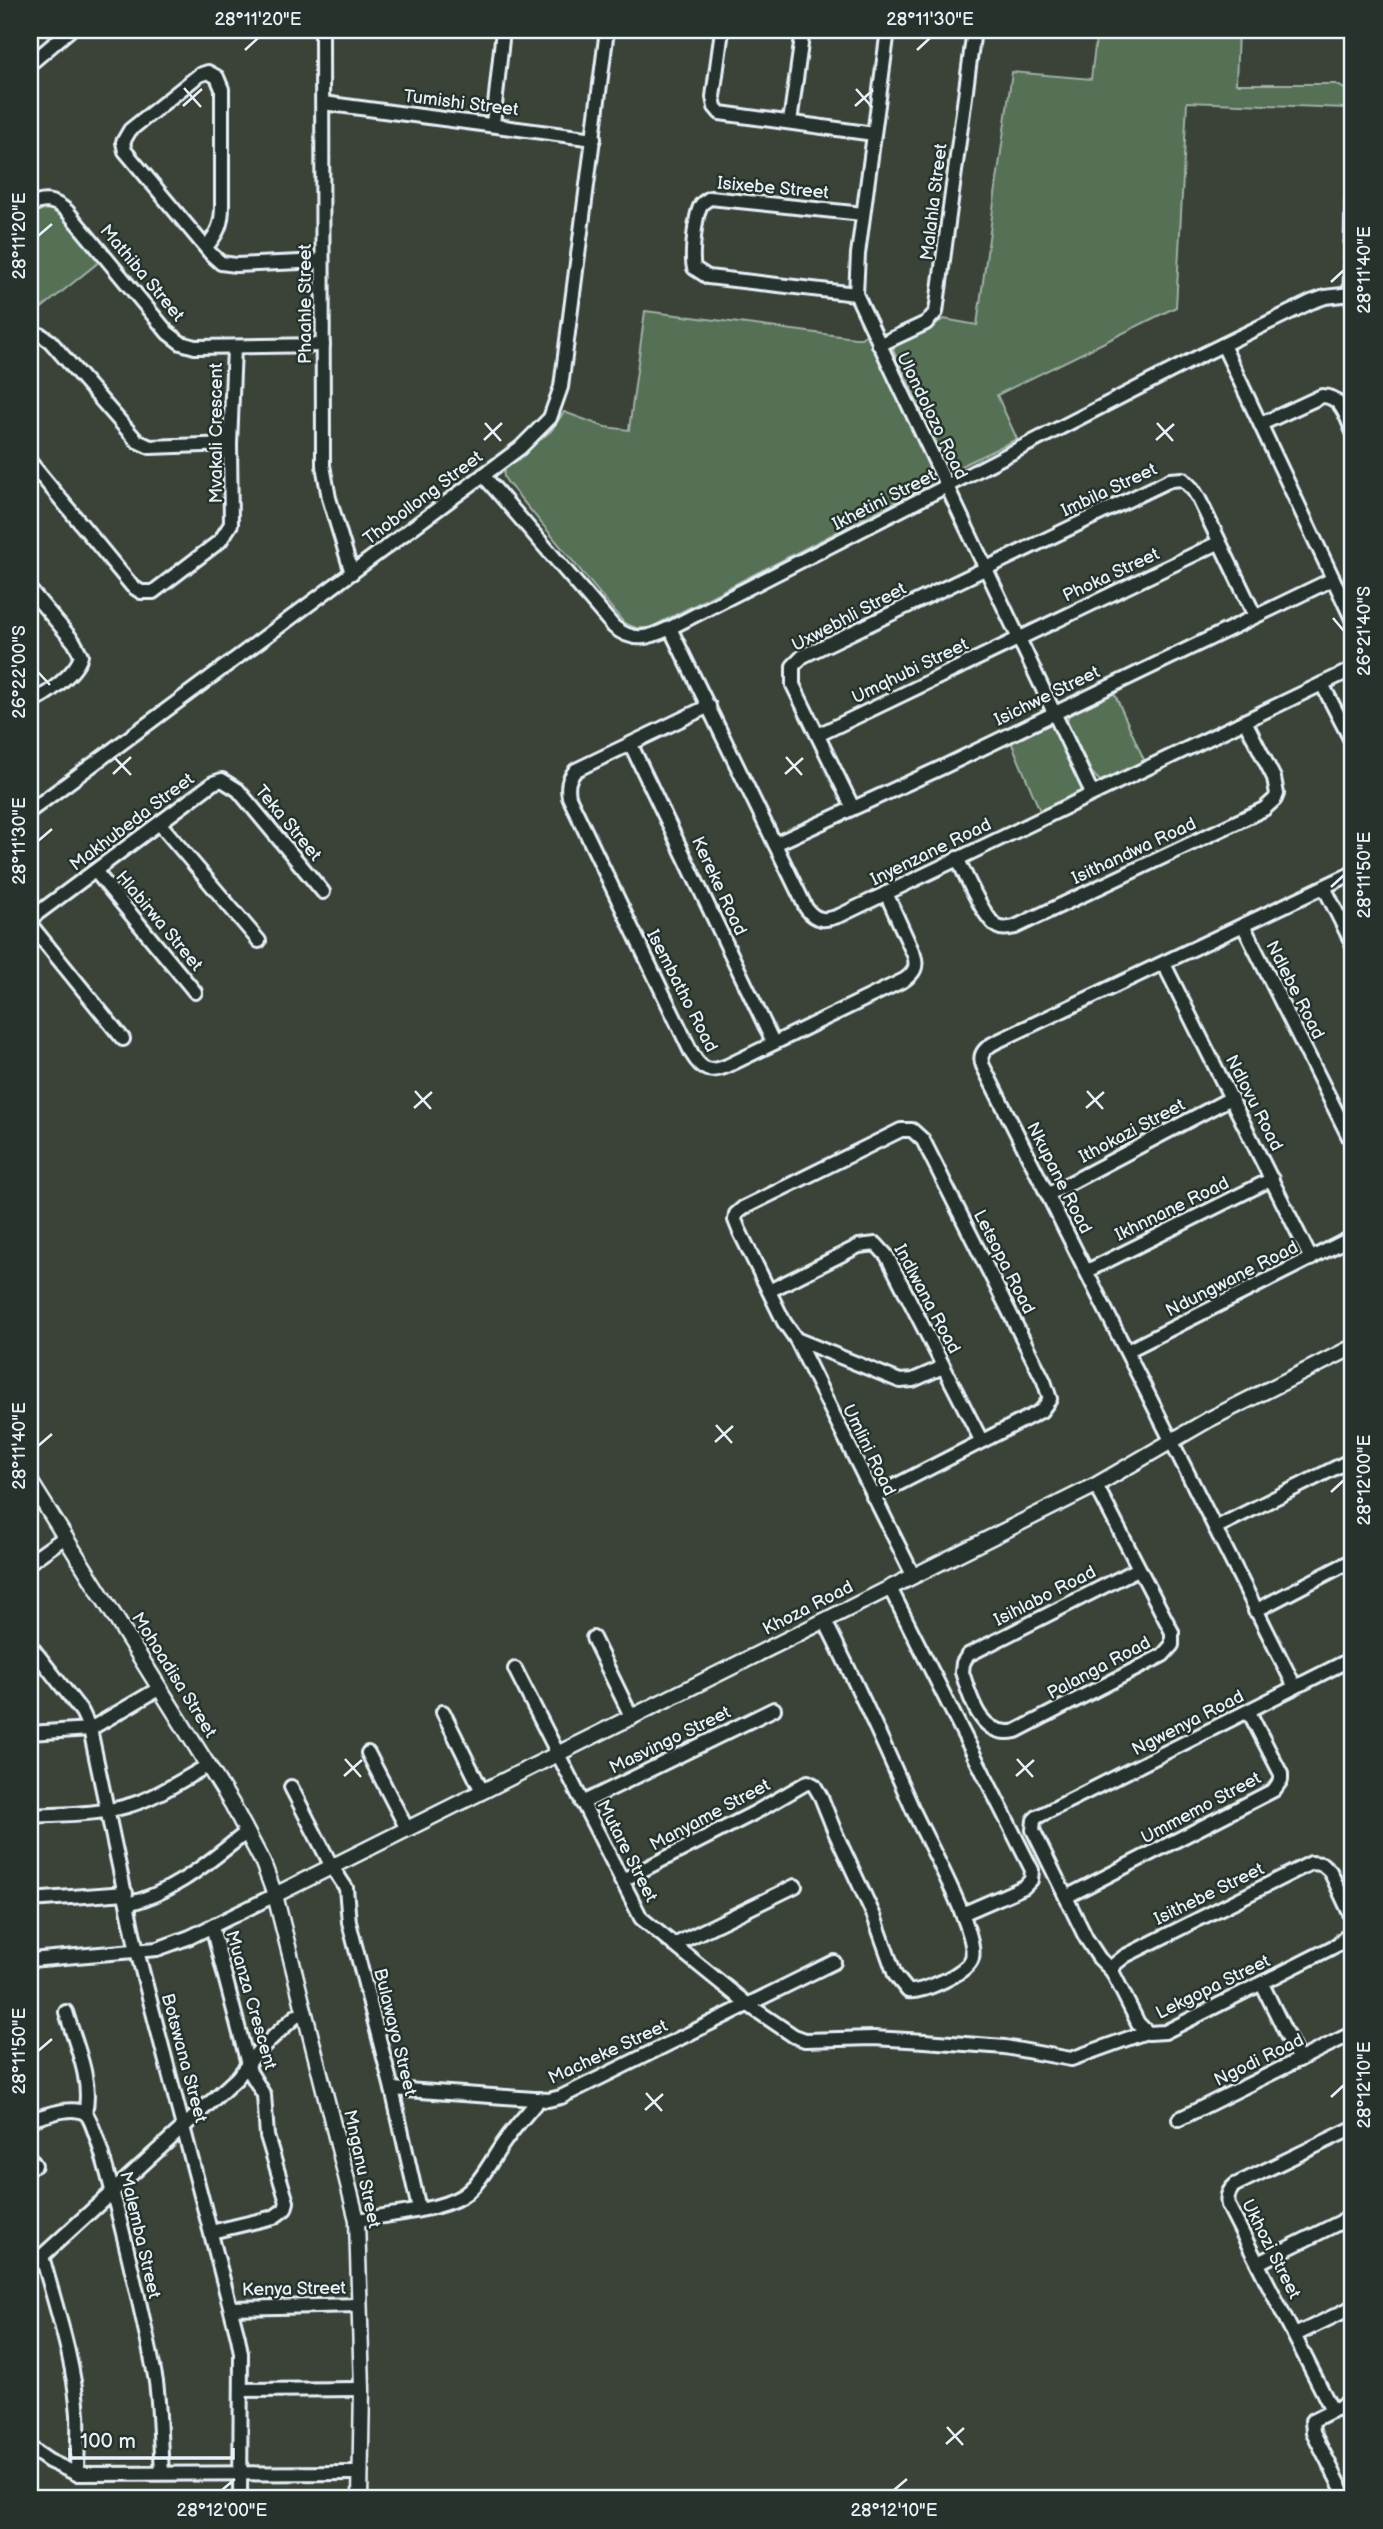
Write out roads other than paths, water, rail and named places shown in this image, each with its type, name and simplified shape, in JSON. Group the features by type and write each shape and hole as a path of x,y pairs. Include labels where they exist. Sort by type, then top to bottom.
{"street":[{"path":"30,64 70,30"},
{"name":"Phaahle Street","path":"322,30 324,477 352,573"},
{"path":"493,124 503,30"},
{"name":"Thobollong Street","path":"30,811 520,448 543,428 559,398 607,30"},
{"path":"722,30 713,97 717,111 725,115 874,134"},
{"path":"790,122 803,30"},
{"name":"Ulondolozo Road","path":"888,30 863,215 856,294 1092,793"},
{"name":"Malahla Street","path":"879,345 926,323 936,312 974,30"},
{"path":"206,247 222,223 222,89 216,76 208,72 199,75 136,124 127,134 123,146 131,159 217,260 228,264 322,261"},
{"name":"Tumishi Street","path":"323,103 594,139"},
{"name":"Isixebe Street","path":"856,294 708,277 694,268 692,258 699,212 703,203 710,198 863,215"},
{"name":"Mathiba Street","path":"30,206 43,200 59,204 67,211 177,341 195,347 324,345"},
{"path":"1352,298 1353,200"},
{"name":"Ikhetini Street","path":"483,475 614,627 631,638 642,638 670,628 1311,302 1325,297 1352,298"},
{"path":"30,335 41,335 50,341 137,442 150,447 230,444"},
{"path":"1223,345 1353,621"},
{"name":"Mvakali Crescent","path":"30,462 132,586 136,590 153,592 220,541 233,518 230,444 234,348"},
{"path":"1261,424 1322,396 1328,396 1340,405 1353,432"},
{"name":"Imbila Street","path":"985,568 1177,478 1187,481 1192,488 1255,616"},
{"name":"Phoka Street","path":"1018,639 1218,543"},
{"name":"Uxwebhli Street","path":"853,808 793,685 792,671 796,662 985,568"},
{"name":"Isichwe Street","path":"775,844 1333,579"},
{"path":"30,590 74,642 81,655 78,666 73,671 34,700"},
{"name":"Inyenzane Road","path":"670,628 806,908 817,919 832,919 1353,669"},
{"name":"Umqhubi Street","path":"818,735 1018,639"},
{"path":"1322,684 1353,744"},
{"name":"Isembatho Road","path":"709,706 576,771 568,785 569,797 697,1062 706,1070 712,1071 727,1066 904,980 914,971 917,962 886,893"},
{"name":"Isithandwa Road","path":"957,858 990,920 1006,929 1264,809 1275,799 1277,787 1245,721"},
{"name":"Kereke Road","path":"631,744 773,1042"},
{"name":"Makhubeda Street","path":"30,919 213,783 222,780"},
{"name":"Teka Street","path":"222,780 238,790 323,892"},
{"path":"160,824 259,941"},
{"name":"Hlabirwa Street","path":"96,872 195,992"},
{"name":"Nkupane Road","path":"1294,1687 983,1066 981,1057 984,1051 996,1042 1033,1023 1244,927 1353,873"},
{"path":"1324,887 1353,945"},
{"path":"30,924 123,1039"},
{"name":"Ndlebe Road","path":"1244,927 1353,1145"},
{"name":"Ndlovu Road","path":"1164,964 1311,1259"},
{"name":"Ithokazi Street","path":"1049,1194 1231,1098"},
{"name":"Letsopa Road","path":"743,1208 901,1130 916,1132 925,1144 1050,1395 1048,1405 1041,1411 873,1497"},
{"name":"Ikhnnane Road","path":"1087,1271 1272,1179"},
{"name":"Umlini Road","path":"743,1208 736,1214 735,1220 913,1575"},
{"name":"Ndungwane Road","path":"1127,1351 1353,1237"},
{"name":"Indlwana Road","path":"769,1291 859,1246 876,1244 887,1256 981,1440"},
{"path":"796,1339 900,1381 913,1380 943,1367"},
{"name":"Khoza Road","path":"275,1895 1096,1485 1208,1420 1353,1347"},
{"path":"1214,1528 1353,1459"},
{"name":"Mohoadisa Street","path":"30,1481 209,1765 263,1863 275,1895"},
{"name":"Palanga Road","path":"968,1655 962,1672 986,1725 991,1730 1005,1733 1027,1725 1163,1654 1172,1645 1172,1632 1096,1485"},
{"path":"30,1562 65,1537"},
{"path":"1255,1611 1353,1560"},
{"name":"Isihlabo Road","path":"968,1655 1138,1569"},
{"path":"825,1621 885,1744 962,1914 1024,1887 1031,1880 1032,1870 890,1588"},
{"path":"593,1638 632,1718"},
{"name":"Botswana Street","path":"30,1645 82,1712 90,1729 137,1951 241,2353 240,2499"},
{"name":"Ngwenya Road","path":"1037,1817 1353,1657"},
{"name":"Mutare Street","path":"515,1669 641,1918 747,2004 794,2036 805,2040 873,2038 925,2041 1005,2048 1071,2059 1146,2032"},
{"path":"30,1733 90,1729 159,1688"},
{"name":"Masvingo Street","path":"582,1803 774,1709"},
{"path":"443,1712 482,1791"},
{"name":"Ummemo Street","path":"1066,1897 1274,1790 1281,1780 1281,1774 1249,1712"},
{"path":"369,1753 407,1829"},
{"path":"30,1816 108,1810 148,1798 209,1765"},
{"name":"Manyame Street","path":"621,1881 756,1812 806,1782 814,1785 821,1797 836,1836 874,1916 895,1975 908,1991 920,1990 959,1972 972,1959 970,1940 962,1914"},
{"name":"Bulawayo Street","path":"291,1787 348,1894 349,1922 392,2089 419,2209"},
{"name":"Lekgopa Street","path":"1037,1817 1033,1824 1035,1836 1094,1951 1112,1971 1138,2023 1146,2032 1165,2032 1341,1942 1353,1930"},
{"path":"30,1900 153,1897 170,1888 247,1832"},
{"name":"Isithebe Street","path":"1112,1971 1125,1955 1308,1865 1319,1863 1328,1867 1353,1920"},
{"path":"674,1945 795,1886"},
{"path":"30,1960 137,1951 173,1944 275,1895"},
{"name":"Mnganu Street","path":"275,1895 357,2220 362,2389 360,2499"},
{"name":"Muanza Crescent","path":"211,2232 274,2217 281,2213 287,2202 267,2136 264,2095 250,2072 212,1927"},
{"name":"Macheke Street","path":"392,2089 539,2099 561,2097 834,1962"},
{"path":"1262,1984 1299,2060"},
{"name":"Malemba Street","path":"66,2012 87,2087 85,2113 94,2125 113,2191 155,2378 162,2473"},
{"path":"30,2267 184,2127 296,2016"},
{"name":"Ngodi Road","path":"1179,2119 1353,2033"},
{"path":"357,2220 449,2202 463,2195 474,2185 539,2099"},
{"path":"30,2120 74,2110 85,2113"},
{"name":"Ukhozi Street","path":"1332,2410 1227,2205 1227,2195 1232,2188 1353,2128"},
{"path":"1258,2263 1353,2216"},
{"path":"42,2256 73,2377 78,2416 77,2474"},
{"name":"Kenya Street","path":"231,2308 358,2305"},
{"path":"1295,2335 1353,2306"},
{"path":"241,2390 362,2389"},
{"path":"1347,2499 1313,2432 1312,2421 1353,2400"},
{"path":"30,2448 48,2461 77,2474 360,2473"}]}
